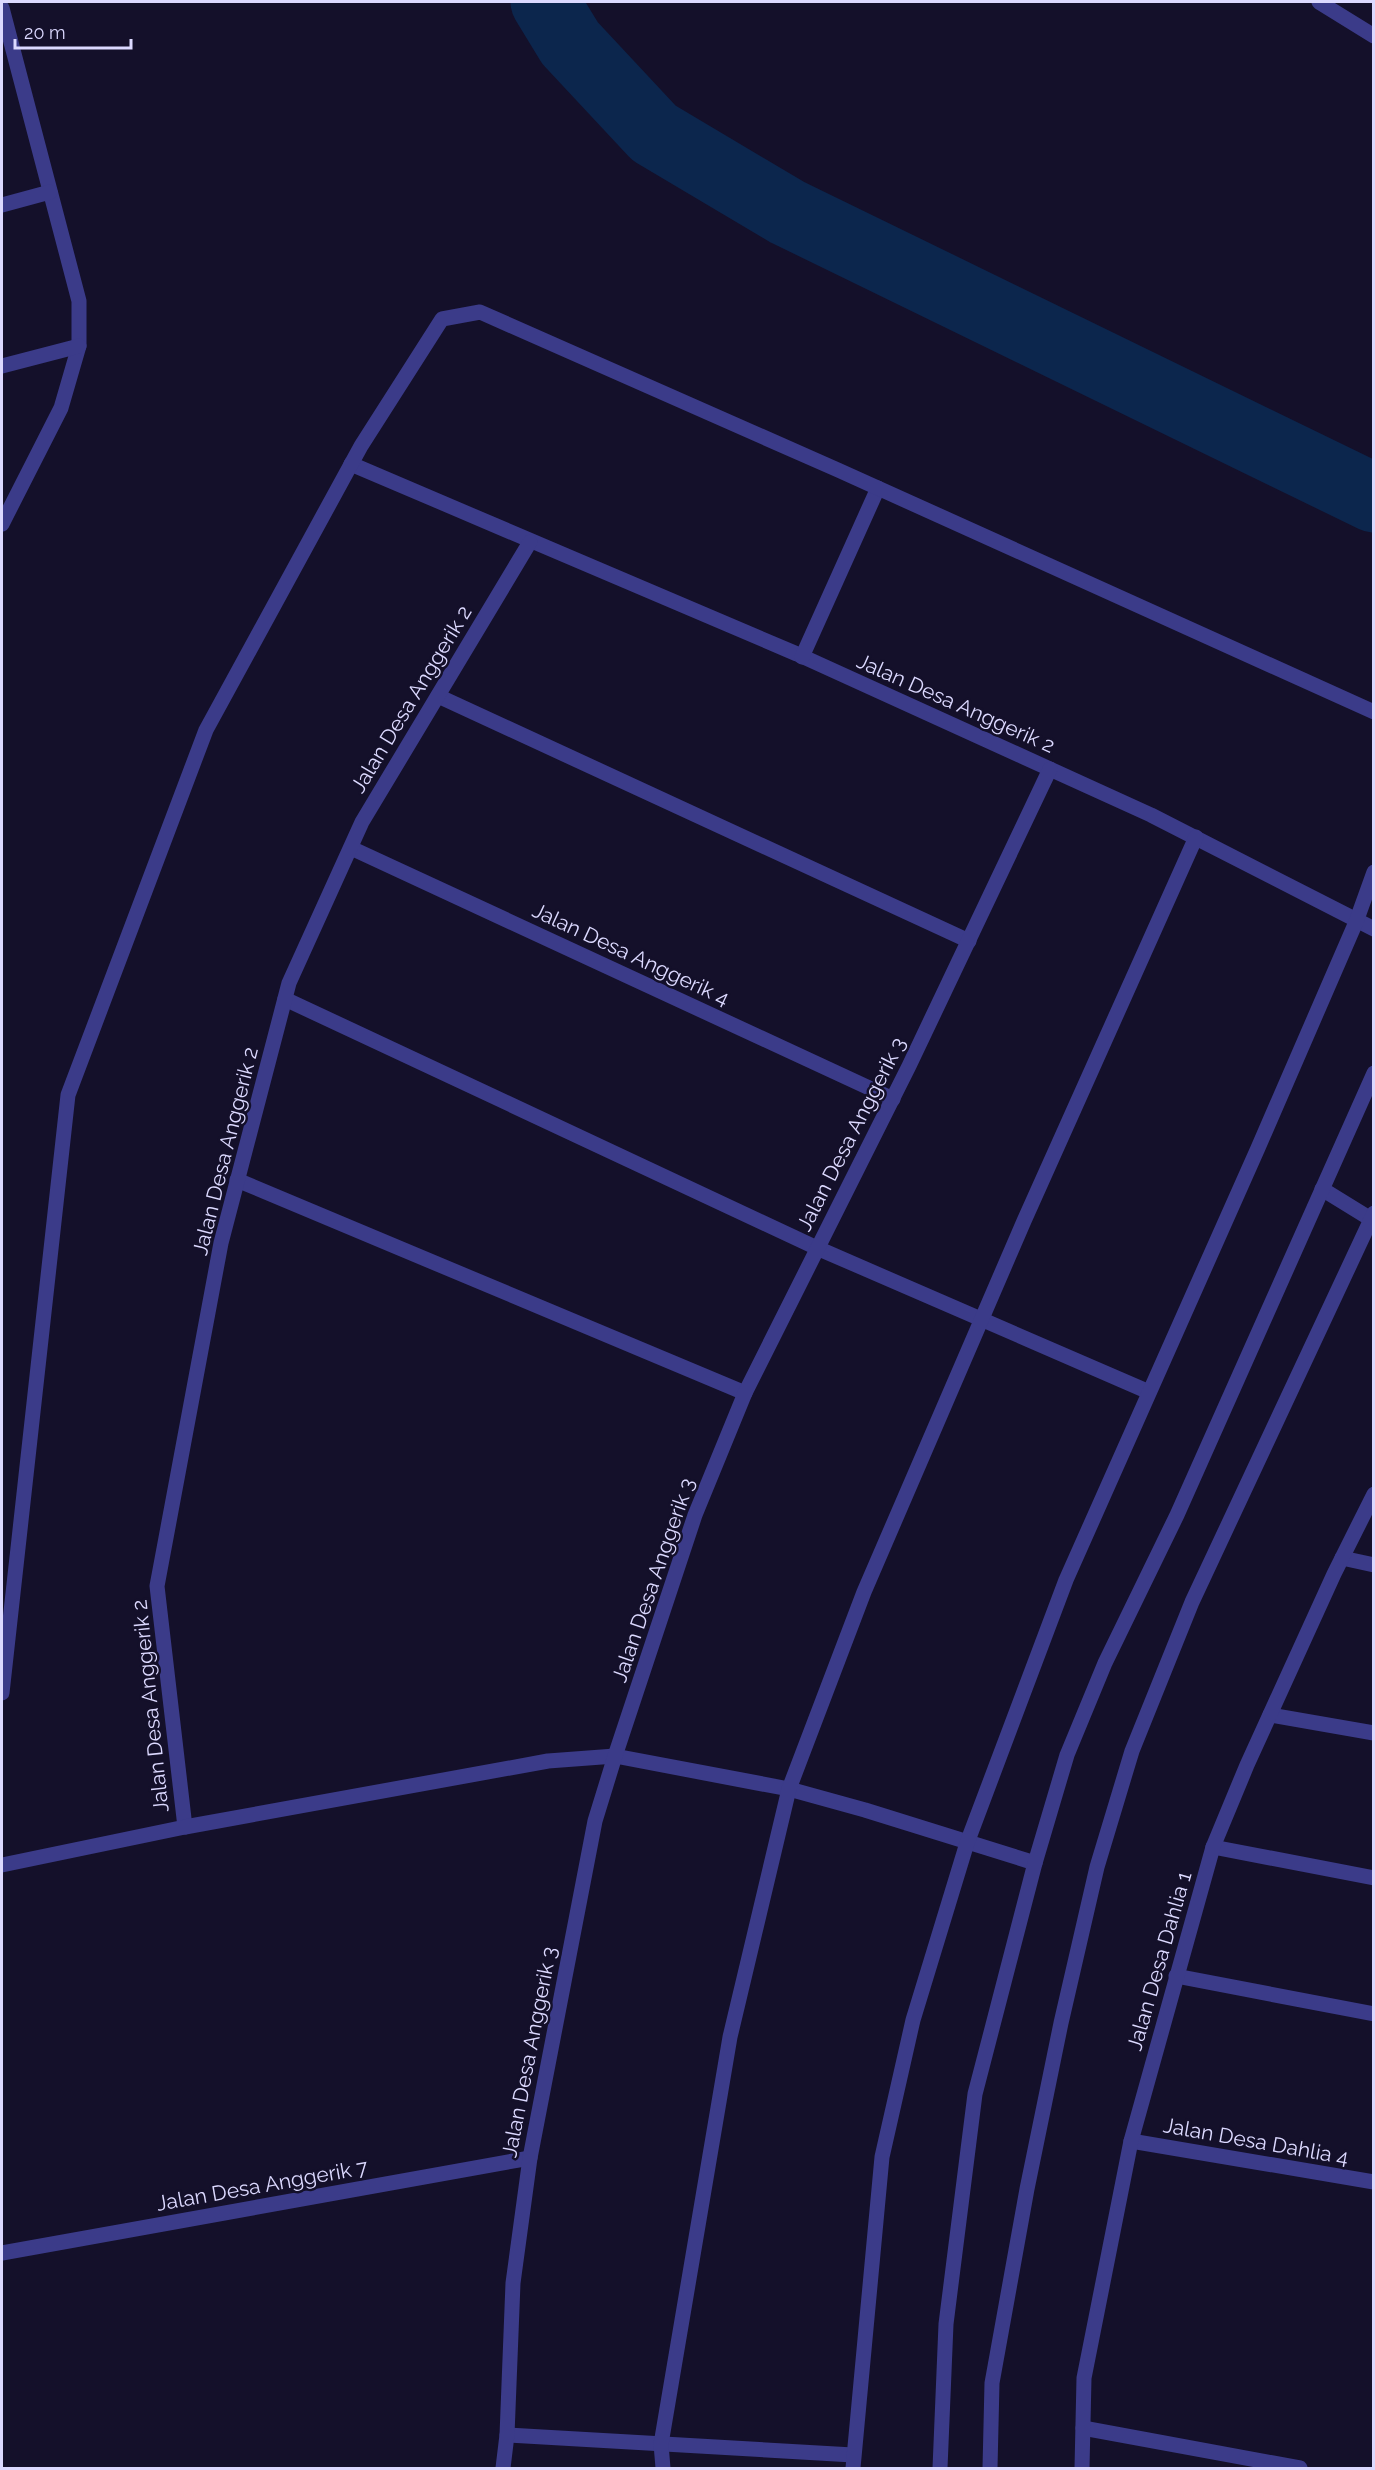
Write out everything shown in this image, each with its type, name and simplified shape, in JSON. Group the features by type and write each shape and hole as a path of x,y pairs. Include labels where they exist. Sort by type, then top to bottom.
{"street":[{"path":"1319,2 1374,36"},
{"path":"2,8 6,40 79,301 79,346 61,408 2,524"},
{"path":"2,205 50,192"},
{"path":"2,1693 68,1095 206,730 351,464 442,319 480,312 878,488 1374,712"},
{"path":"2,366 79,346"},
{"name":"Jalan Desa Anggerik 2","path":"351,464 802,657 1050,769 1196,837 1374,929"},
{"path":"802,657 878,488"},
{"name":"Jalan Desa Anggerik 2","path":"184,1827 157,1586 221,1243 289,983 362,822 530,542"},
{"path":"438,696 969,941"},
{"name":"Jalan Desa Anggerik 3","path":"503,2469 507,2435 513,2283 530,2158 595,1821 615,1756 695,1515 745,1393 893,1099 1050,769"},
{"path":"663,2469 662,2444 730,2037 789,1789 864,1592 1024,1221 1196,837"},
{"name":"Jalan Desa Anggerik 4","path":"351,848 893,1099"},
{"path":"507,2435 662,2444 853,2462 882,2157 912,2020 967,1843 1066,1580 1356,921 1374,872"},
{"path":"285,999 817,1248 1149,1392"},
{"path":"940,2469 946,2324 975,2094 1035,1863 1067,1755 1105,1663 1177,1515 1374,1073"},
{"path":"237,1180 745,1393"},
{"path":"990,2469 992,2383 1027,2189 1094,1878 1132,1751 1192,1602 1372,1218 1322,1188"},
{"name":"Jalan Desa Dahlia 1","path":"1082,2469 1084,2378 1131,2141 1212,1847 1342,1558 1374,1494"},
{"path":"1342,1558 1374,1564"},
{"path":"1270,1715 1374,1732"},
{"path":"2,1865 184,1827 548,1761 615,1756 789,1789 1035,1863"},
{"path":"1212,1847 1374,1878"},
{"path":"1176,1976 1374,2013"},
{"name":"Jalan Desa Dahlia 4","path":"1131,2141 1374,2182"},
{"name":"Jalan Desa Anggerik 7","path":"2,2253 530,2158"},
{"path":"1083,2428 1300,2469"}],"waterway":[{"path":"545,2 570,43 654,133 787,212 1374,498"}]}
